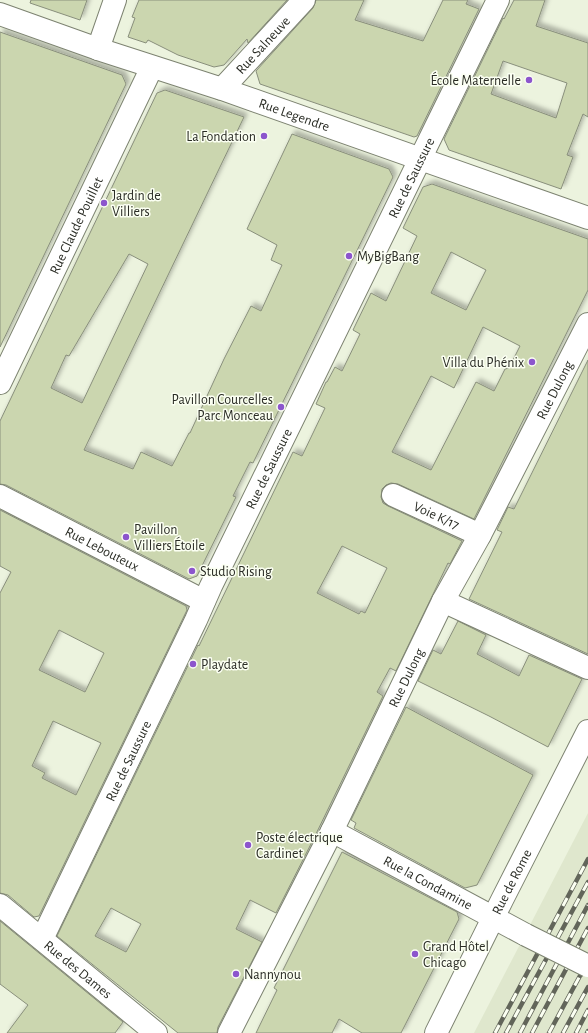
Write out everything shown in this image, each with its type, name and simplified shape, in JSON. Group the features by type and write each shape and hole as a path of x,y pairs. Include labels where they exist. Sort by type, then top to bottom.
{"street":[{"path":"98,49 115,0"},
{"name":"Rue Salneuve","path":"222,89 304,0"},
{"name":"Rue de Saussure","path":"42,939 204,601 498,0"},
{"name":"Rue Legendre","path":"5,10 98,49 222,89 588,218"},
{"name":"Rue Claude Pouillet","path":"0,383 152,67"},
{"name":"Rue Dulong","path":"229,1033 332,831 442,601 480,535 588,324"},
{"name":"Voie K/17","path":"393,494 480,535"},
{"name":"Rue Lebouteux","path":"0,496 204,601"},
{"path":"442,601 588,668"},
{"name":"Rue de Rome","path":"436,1033 588,731"},
{"name":"Rue la Condamine","path":"332,831 493,918 588,966"},
{"name":"Rue des Dames","path":"0,905 42,939 142,1029"}],"shaded area":[{"path":"588,813 588,1033 474,1033"}],"building":[{"path":"31,0 87,0 80,20 30,3"},
{"path":"139,0 287,0 248,43 247,39 224,65 214,67 178,55 148,40 146,43 128,37 135,18 132,17"},
{"path":"316,0 364,0 355,20 423,41 443,0 468,0 466,4 479,9 417,136 414,137 260,84 256,71 313,8"},
{"path":"514,0 545,0 536,26 588,43 588,117 583,114 567,155 573,157 561,189 449,150 444,139 503,18 504,19","holes":["503,61 567,83 556,118 491,94"]},
{"path":"0,32 122,75 126,84 0,347"},
{"path":"165,90 244,117 84,450 133,469 141,452 172,466 190,433 224,359 251,306 261,311 282,265 271,260 277,245 247,229 292,134 389,169 393,177 253,463 250,462 233,496 236,497 197,576 189,579 6,485 0,484 0,421 157,93","holes":["129,254 148,264 82,403 51,388 66,355 69,356"]},
{"path":"432,184 588,239 588,290 474,519 398,484 391,483 382,489 381,497 383,503 462,541 450,564 448,563 396,671 390,668 377,692 383,696 276,913 250,900 236,929 262,942 218,1027 217,1033 178,1033 57,936 293,452 302,456 325,408 316,404 335,367 342,371 360,334 353,330 371,293 386,301 417,236 403,228 423,187","holes":["451,252 486,270 466,310 431,293","483,327 520,346 509,368 505,369 494,391 476,382 431,470 392,452 431,376 454,388","342,546 387,568 365,613 361,611 359,614 317,593","111,908 141,924 126,952 95,936"]},
{"path":"588,360 588,654 469,599 502,532 497,530 508,507 514,509"},
{"path":"0,510 186,606 187,610 39,916 34,917 8,895 0,893 0,593 11,572 0,566","holes":["59,630 104,653 85,692 39,670","53,721 101,743 76,795 42,778 45,773 32,766"]},
{"path":"458,621 486,635 477,654 519,676 529,655 582,679 548,747 418,681 433,650 441,654"},
{"path":"406,707 533,775 477,885 465,888 354,828 356,823 351,820"},
{"path":"342,852 457,912 459,919 401,1033 362,1033 339,1019 332,1033 256,1033 277,990 274,988"},
{"path":"0,921 123,1022 115,1033 7,1033 28,1005 0,984"}],"railway":[{"path":"495,1033 588,859"},
{"path":"506,1033 588,882"},
{"path":"520,1033 588,905"},
{"path":"532,1033 588,928"},
{"path":"549,1033 588,961"},
{"path":"563,1033 588,987"},
{"path":"576,1033 588,1010"}],"place":[{"name":"École Maternelle","path":"529,80"},
{"name":"La Fondation","path":"264,136"},
{"name":"Jardin de Villiers","path":"104,203"},
{"name":"MyBigBang","path":"349,256"},
{"name":"Villa du Phénix","path":"532,362"},
{"name":"Pavillon Courcelles Parc Monceau","path":"281,407"},
{"name":"Pavillon Villiers Étoile","path":"126,537"},
{"name":"Studio Rising","path":"192,571"},
{"name":"Playdate","path":"193,664"},
{"name":"Poste électrique Cardinet","path":"248,845"},
{"name":"Grand Hôtel Chicago","path":"415,954"},
{"name":"Nannynou","path":"236,974"}]}
